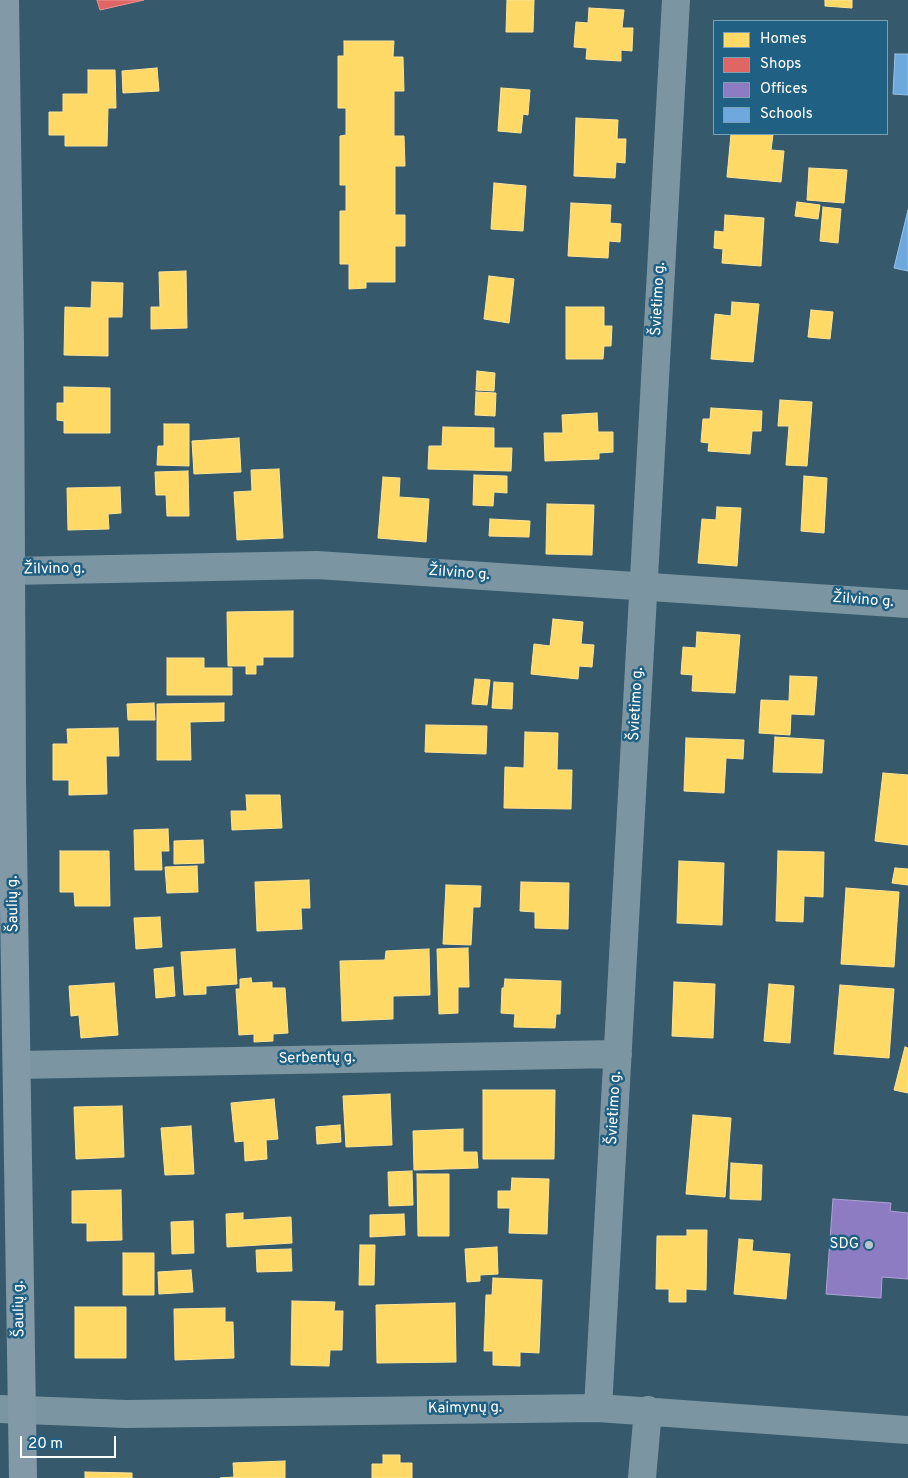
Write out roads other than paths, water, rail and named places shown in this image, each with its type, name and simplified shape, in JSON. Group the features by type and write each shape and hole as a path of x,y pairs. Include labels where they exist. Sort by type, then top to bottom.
{"street":[{"name":"Šaulių g.","path":"5,0 5,343 9,571 6,781 17,1065 11,1409 23,1478"},
{"name":"Švietimo g.","path":"598,1408 676,0"},
{"name":"Žilvino g.","path":"9,571 317,565 908,604"},
{"name":"Serbentų g.","path":"17,1065 618,1054"},
{"name":"Kaimynų g.","path":"11,1409 126,1414 598,1408 648,1410 908,1430"},
{"path":"642,1478 648,1410"}],"place":[{"name":"SDG","path":"869,1245"}]}
